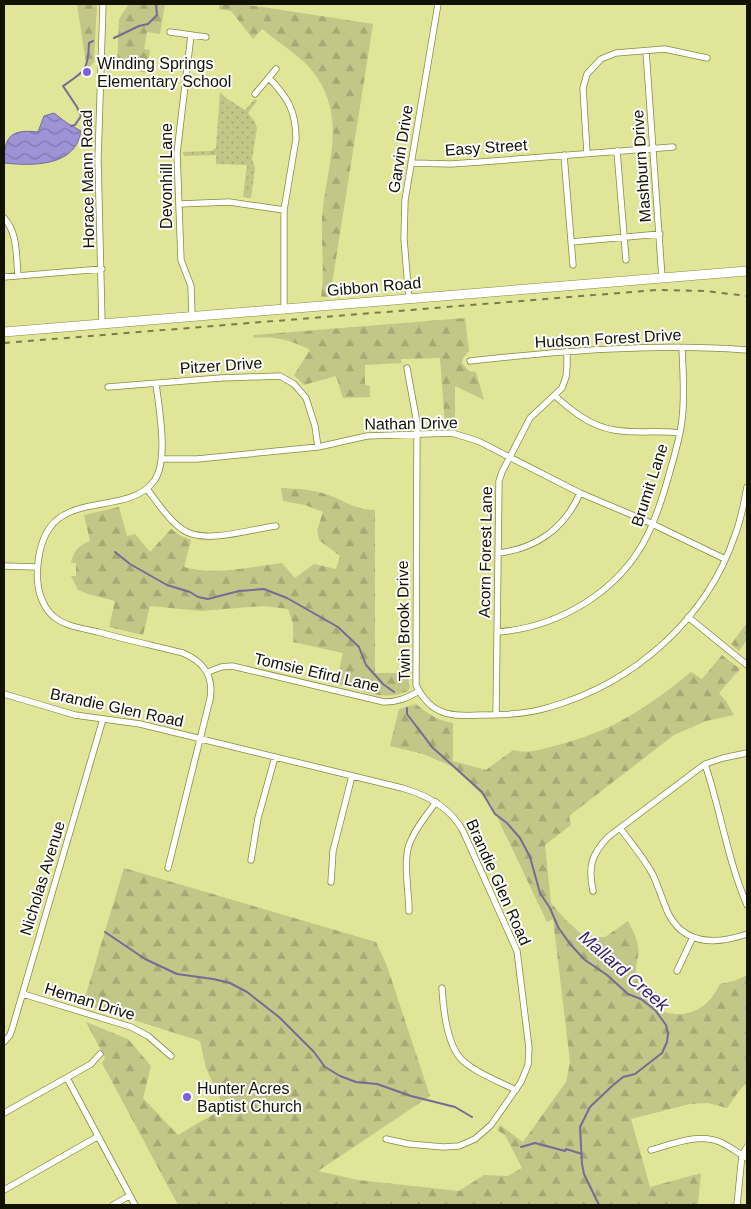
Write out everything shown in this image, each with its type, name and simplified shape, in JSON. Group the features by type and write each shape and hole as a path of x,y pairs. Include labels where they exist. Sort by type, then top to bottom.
{"main road":[{"name":"Gibbon Road","path":"4,332 747,272"}],"street":[{"name":"Horace Mann Road","path":"102,323 98,147 103,59 103,4"},
{"name":"Garvin Drive","path":"409,299 404,220 405,200 438,4"},
{"path":"170,32 206,37"},
{"name":"Devonhill Lane","path":"190,35 177,142 180,260 191,286 192,316"},
{"path":"587,153 582,93 588,74 597,62 608,55 616,53 670,50 707,58"},
{"name":"Mashburn Drive","path":"646,51 662,278"},
{"path":"255,94 276,69"},
{"path":"269,78 288,100 293,112 296,130 284,210 284,309"},
{"name":"Easy Street","path":"411,163 460,164 673,146"},
{"path":"617,151 626,260"},
{"path":"564,155 572,265"},
{"path":"180,204 229,202 284,210"},
{"path":"4,218 10,226 14,238 18,276"},
{"path":"571,242 660,234"},
{"path":"4,277 102,269"},
{"name":"Hudson Forest Drive","path":"470,361 566,351 714,347 747,350"},
{"name":"Brumit Lane","path":"498,632 540,625 569,613 593,598 614,580 647,536 663,495 680,433 682,417 682,348"},
{"name":"Acorn Forest Lane","path":"496,715 499,480 530,418 562,388 566,377 566,351"},
{"name":"Twin Brook Drive","path":"408,368 417,423 416,685 430,706 441,713 463,716 496,715 549,708 593,692 617,679 648,657 674,634 711,586 735,536 747,487"},
{"name":"Pitzer Drive","path":"108,387 221,378 280,376 294,384 306,398 315,426 318,447"},
{"path":"156,384 162,459 158,474 147,489 134,496 77,509 64,515 52,524 40,545 37,567 38,592 42,602 55,618 68,625 183,653 198,661 208,672 212,690 168,868"},
{"path":"555,396 576,414 601,427 616,430 651,430 680,433"},
{"name":"Nathan Drive","path":"162,459 197,459 318,447 366,436 452,433 464,436 510,457 580,494 652,524 725,559"},
{"path":"147,489 178,526 186,532 199,536 276,526"},
{"path":"498,553 526,547 555,530 567,517 580,494"},
{"path":"4,566 37,567"},
{"path":"688,617 747,665"},
{"name":"Tomsie Efird Lane","path":"208,672 221,667 232,666 384,702 404,699 419,692"},
{"name":"Brandie Glen Road","path":"4,694 76,715 140,724 419,793 436,802 454,816 463,831 517,951 530,1057 526,1073 491,1125 467,1143 459,1146 443,1147 408,1144 386,1139"},
{"name":"Nicholas Avenue","path":"4,1042 10,1035 23,994 103,719"},
{"path":"593,891 590,875 594,854 608,837 705,764 723,758 747,754"},
{"path":"251,860 258,818 275,757"},
{"path":"705,764 713,788 731,864 747,905"},
{"path":"331,882 333,851 352,776"},
{"path":"409,911 408,846 417,829 436,802"},
{"path":"620,828 648,867 676,925 693,937 721,942 747,934"},
{"path":"677,971 693,937"},
{"path":"442,988 446,1022 458,1056 468,1065 516,1090"},
{"name":"Heman Drive","path":"23,994 131,1027 159,1043 171,1056"},
{"path":"4,1114 91,1064 100,1054"},
{"path":"67,1078 135,1205"},
{"path":"4,1190 97,1137"},
{"path":"651,1150 703,1138 720,1142 745,1157"},
{"path":"738,1205 747,1147"},
{"path":"113,1205 129,1196"}],"green space":[{"path":"77,4 97,4 94,62 87,70"},
{"path":"129,4 165,4 160,34 147,32 144,49 150,50 147,73 117,67 119,19"},
{"path":"220,4 242,4 373,24 330,297 321,297 323,277 322,218 332,141 332,122 329,104 322,86 306,63 262,29 253,39 231,11 219,9"},
{"path":"220,92 245,110 255,99 257,101 248,113 255,122 257,129 252,159 255,168 251,198 243,197 247,165 216,164 216,155 184,156 183,152 211,151 216,148"},
{"path":"465,318 469,351 463,358 462,363 469,371 476,372 484,400 455,386 455,425 445,425 440,358 401,359 401,363 365,365 365,385 370,386 370,397 343,398 336,376 304,385 294,375 310,350 283,340 254,338 253,335"},
{"path":"281,488 317,492 356,507 375,510 375,673 407,673 410,687 408,691 399,694 381,695 336,684 343,653 293,642 293,624 288,609 263,606 201,611 150,606 143,635 109,627 115,601 78,590 71,576 76,576 76,563 71,563 75,552 82,545 90,541 84,515 119,507 127,536 135,534 150,552 171,529 191,540 184,567 196,570 220,571 282,563 295,578 314,564 336,569 340,556 319,540 317,530 323,512 305,505 283,501"},
{"path":"747,623 747,640 739,651 731,644"},
{"path":"722,655 740,669 719,693 734,715 706,721 674,735 569,816 571,825 545,845 551,903 581,934 593,937 605,937 628,921 637,943 636,969 640,987 644,995 657,1008 674,1014 690,1013 706,1004 720,984 734,981 747,975 747,1082 727,1108 708,1103 690,1104 631,1119 650,1187 701,1173 698,1205 178,1205 102,1063 105,1058 86,1022 128,1039 151,1066 143,1098 178,1135 224,1108 206,1068 200,1041 83,1004 124,868 376,942 387,966 430,1096 318,1171 358,1180 459,1191 484,1175 507,1176 522,1168 505,1135 497,1130 500,1125 523,1142 566,1082 570,1062 553,919 547,922 491,804 454,767 423,754 390,746 399,709 416,704 433,716 453,723 453,761 486,770 513,750 529,752 539,750 593,734 611,726 643,708 691,672 702,679"}],"water":[{"path":"54,113 81,131 77,143 71,152 62,158 39,164 4,163 6,146 11,136 21,132 38,132 44,116"}],"waterway":[{"path":"114,38 139,26 148,24 157,15 156,4"},
{"path":"71,126 75,125 81,116 63,86 84,69 88,59 89,43 93,41"},
{"name":"Mallard Creek","path":"115,552 130,564 167,585 190,592 198,597 208,599 239,591 264,589 287,598 338,627 359,647 366,665 383,684 394,692"},
{"name":"Mallard Creek","path":"407,708 407,714 432,747 482,792 495,814 507,823 520,838 530,857 540,893 550,908 558,927 570,944 585,960 607,975 628,994 641,999 655,1010 666,1025 667,1042 662,1053 635,1074 623,1077 611,1087 590,1107 580,1127 584,1174 599,1205"},
{"path":"105,932 145,959 177,974 230,983 247,992 279,1017 314,1052 325,1067 340,1076 356,1082 377,1084 411,1096 455,1107 472,1117"},
{"path":"521,1147 535,1143 582,1154"}],"railway":[{"path":"4,343 656,290 706,291 747,296"}],"place":[{"name":"Winding Springs Elementary School","path":"87,72"},
{"name":"Hunter Acres Baptist Church","path":"187,1097"}]}
